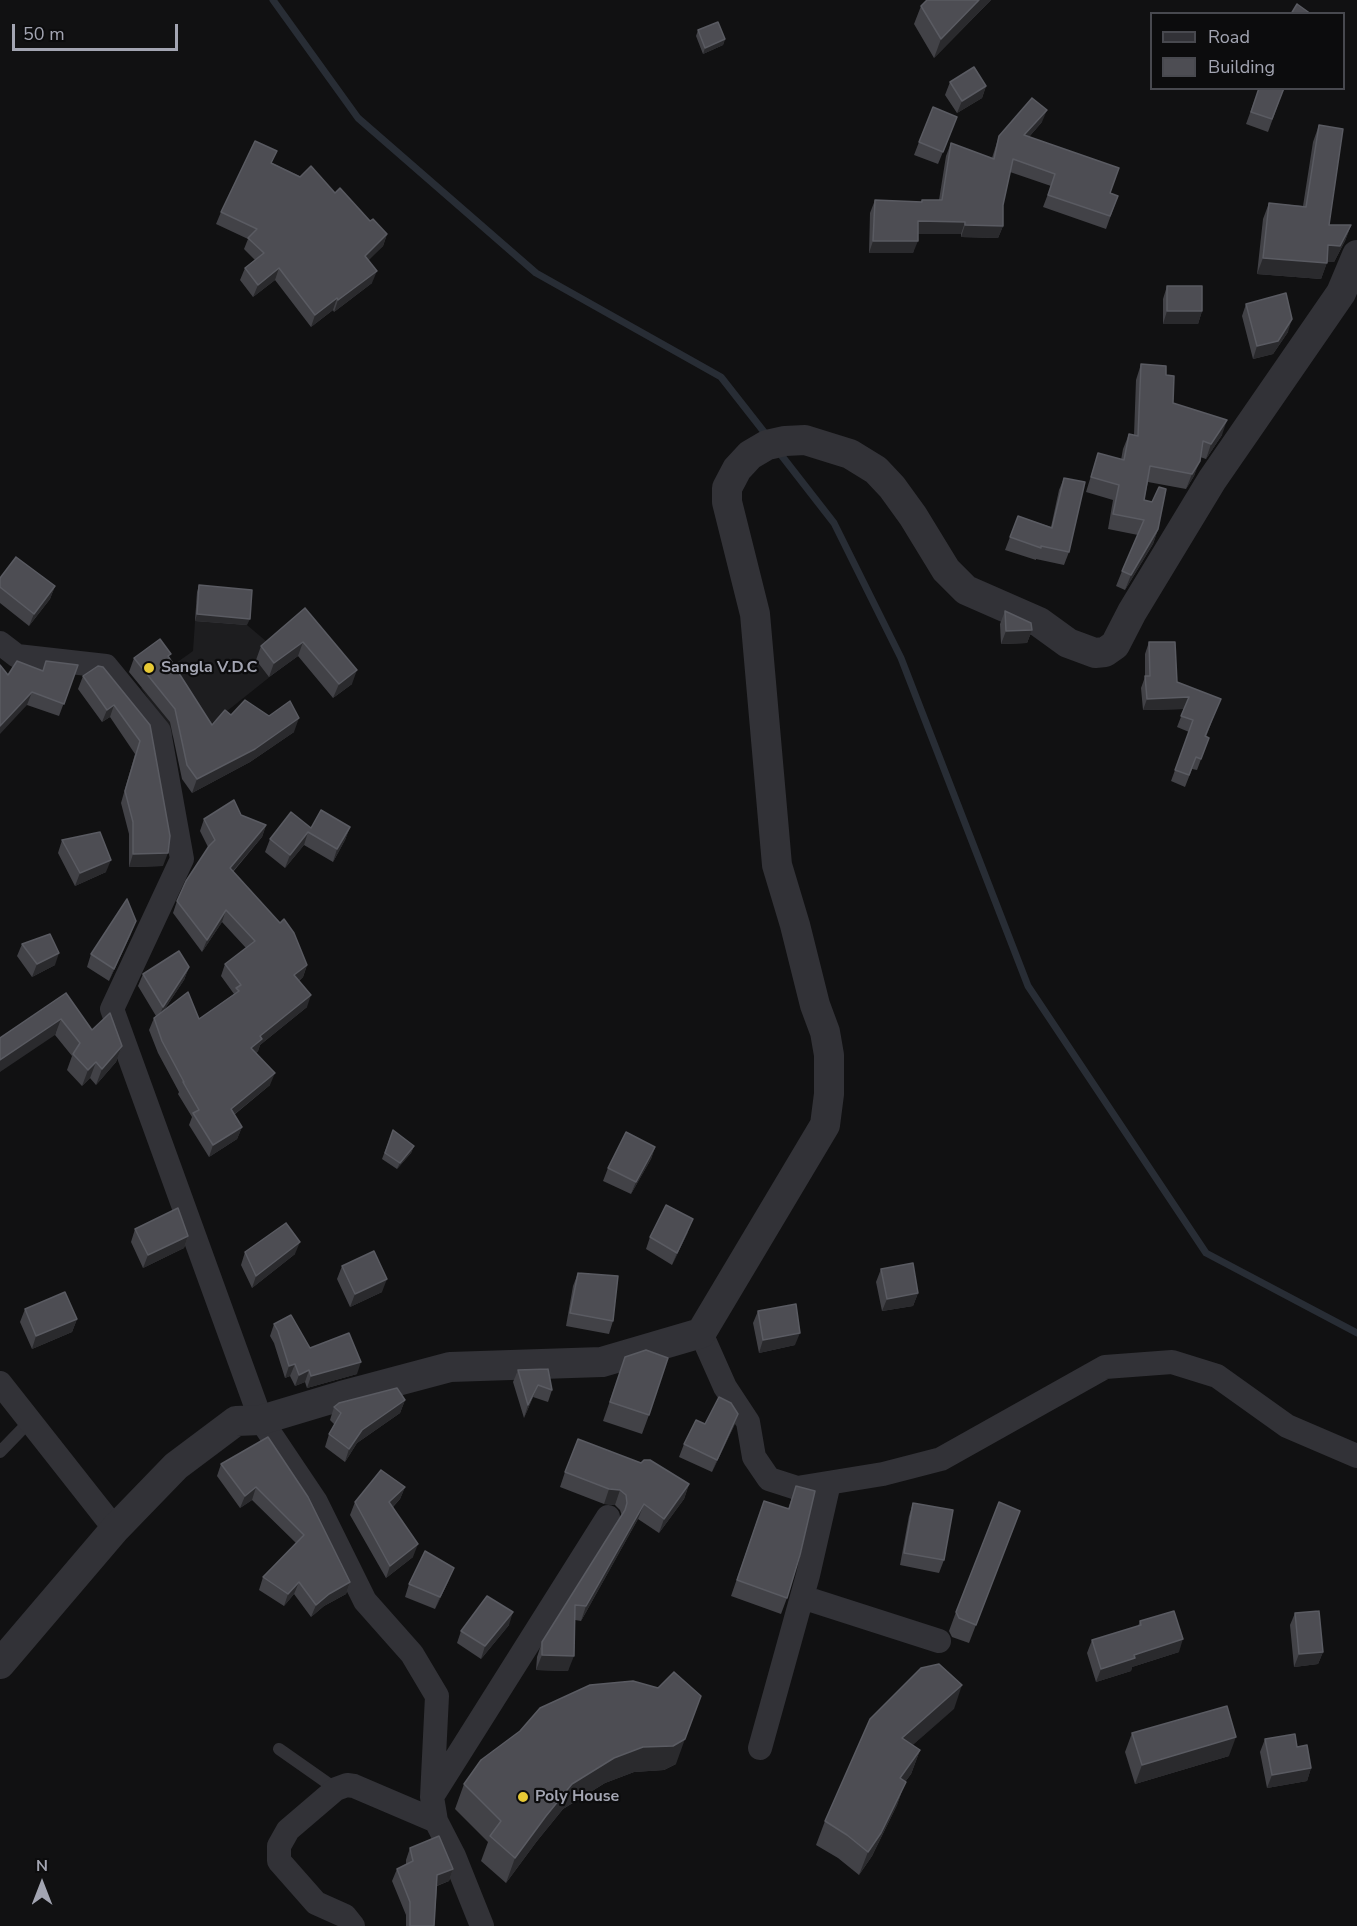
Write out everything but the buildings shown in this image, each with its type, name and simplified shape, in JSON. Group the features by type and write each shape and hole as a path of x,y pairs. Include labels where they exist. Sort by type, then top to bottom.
{"street":[{"path":"0,1664 115,1529 176,1466 236,1421 261,1420 341,1396 450,1368 602,1362 701,1334 825,1125 829,1094 829,1055 825,1032 815,1005 777,865 755,614 727,502 727,488 737,469 750,455 767,445 804,440 850,454 876,470 892,487 946,570 966,590 1039,622 1068,643 1095,653 1105,652 1115,645 1132,612 1212,480 1341,293 1357,255"},
{"path":"0,644 17,656 106,666 159,731 182,859 112,1009 261,1420 316,1502 365,1601 412,1654 437,1696 434,1809 482,1926"},
{"path":"701,1334 725,1388 748,1422 754,1457 769,1479 797,1488 883,1474 941,1459 1105,1368 1172,1362 1217,1376 1287,1426 1357,1456"},
{"path":"0,1383 115,1529"},
{"path":"760,1748 802,1597 829,1483"},
{"path":"434,1809 608,1517"},
{"path":"802,1597 939,1641"},
{"path":"353,1926 345,1916 316,1903 279,1861 279,1846 288,1830 336,1789 354,1786 434,1809"}],"lane":[{"path":"0,1452 30,1421"},
{"path":"279,1749 336,1789"}],"shaded area":[{"path":"197,592 250,596 247,625 286,658 281,668 202,731 179,746 141,688 193,651"}],"waterway":[{"path":"273,0 358,118 536,273 721,377 768,437"},
{"path":"778,451 834,523 901,658 1028,986 1206,1253 1357,1333"}],"place":[{"name":"Sangla V.D.C","path":"149,668"},
{"name":"Poly House","path":"523,1797"}]}
